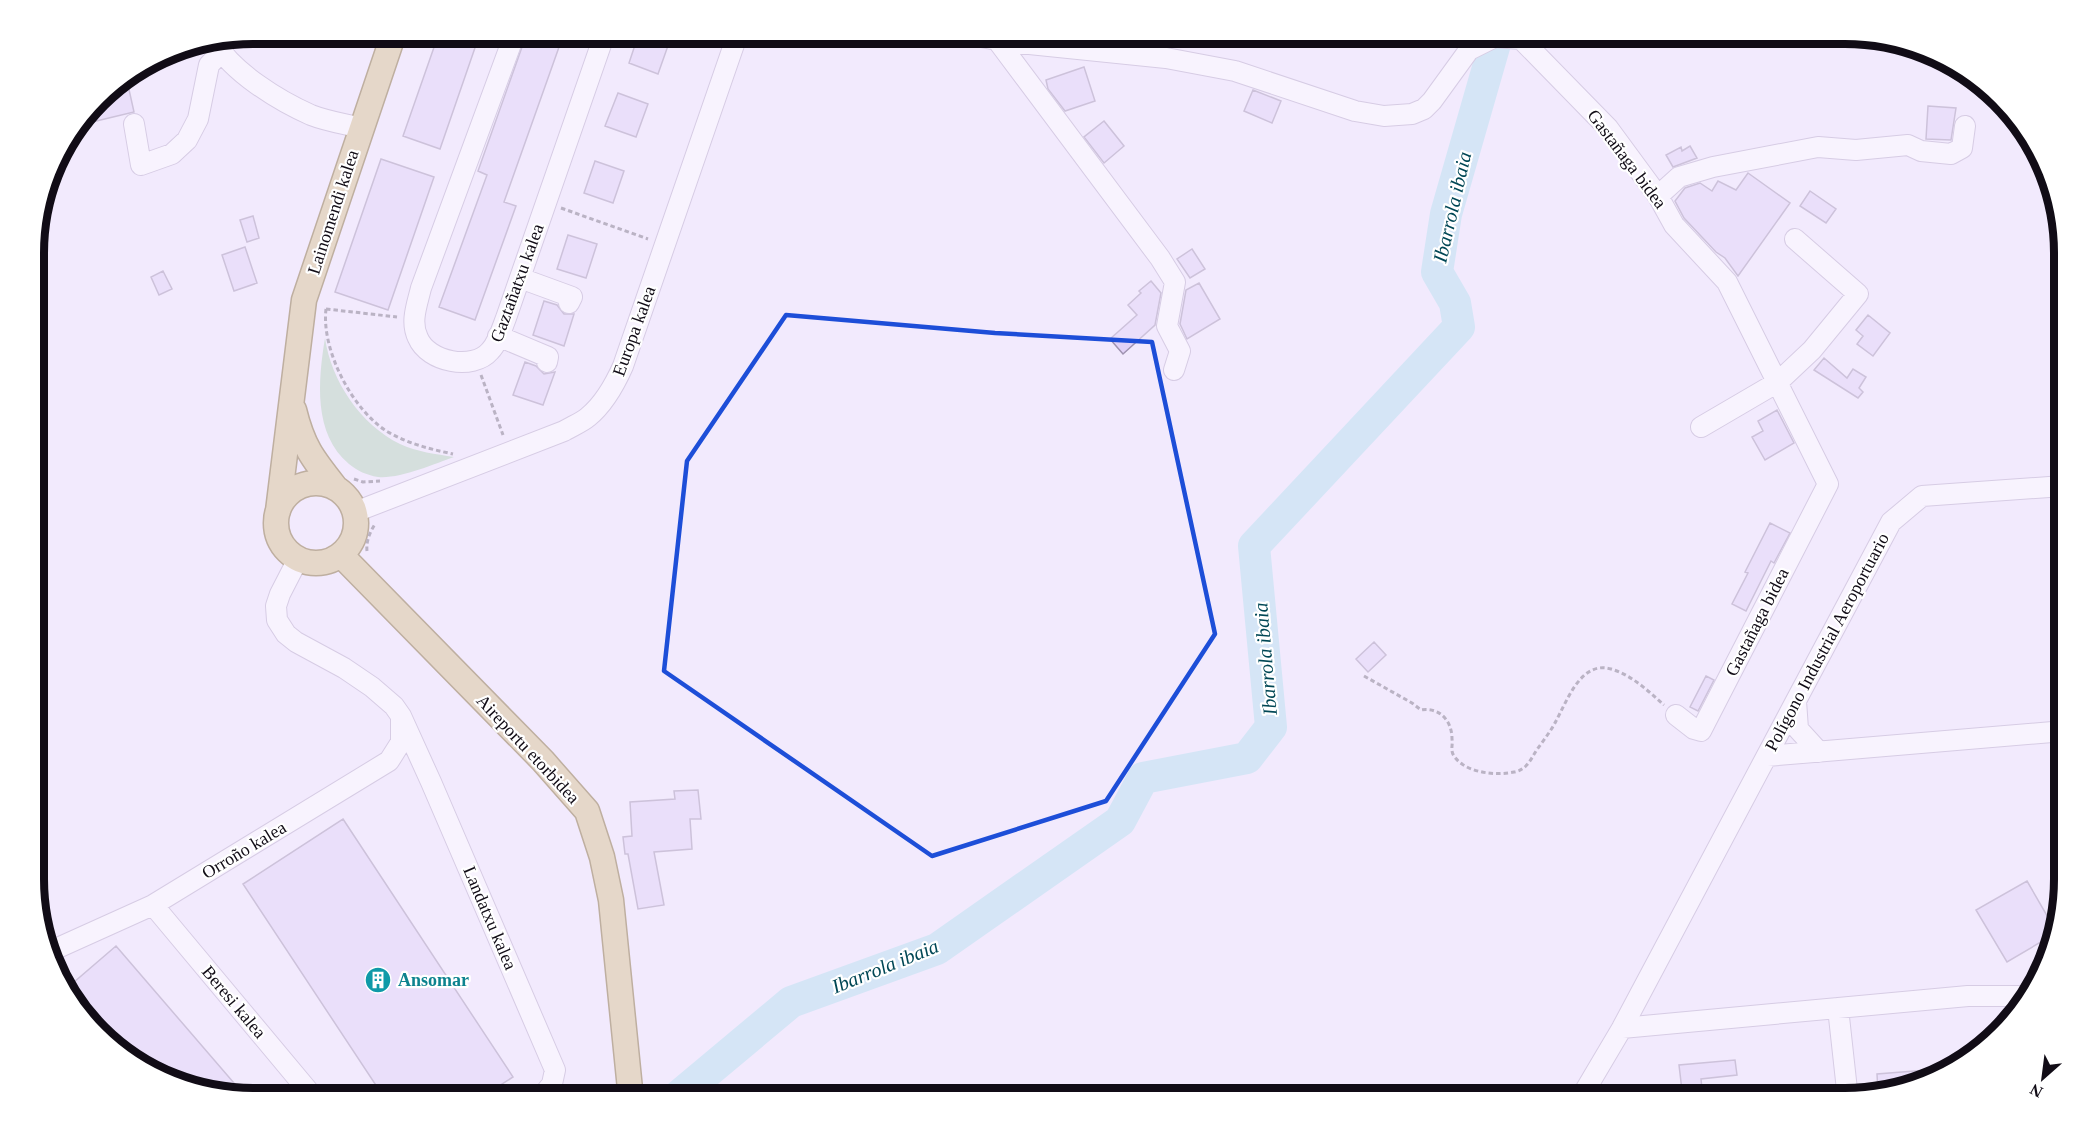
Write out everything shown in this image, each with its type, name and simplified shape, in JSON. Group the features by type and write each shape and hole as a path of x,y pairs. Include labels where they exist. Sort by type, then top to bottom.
{"main road":[{"name":"Lainomendi kalea","path":"278,511 290,396 304,300 390,44"},
{"name":"Lainomendi kalea","path":"290,396 299,433 311,458 342,483"},
{"path":"342,483 344,494 355,512 356,531 353,540 341,555 331,561 309,563 298,559 284,547 279,539 276,520 278,511 288,495 305,484 342,483"},
{"name":"Aireportu etorbidea","path":"341,555 543,761 587,812 602,857 611,900 630,1088"}],"street":[{"path":"413,318 421,288 511,44"},
{"name":"Gaztañatxu kalea","path":"413,318 418,340 436,355 465,363 485,356 492,350 546,203 600,44"},
{"name":"Europa kalea","path":"355,512 564,431 589,417 606,396 623,366 734,44"},
{"path":"1000,44 1153,249 1175,282 1167,326 1179,351 1174,370"},
{"name":"Gastañaga bidea","path":"1035,44 1166,58 1235,71 1355,111 1384,116 1412,114 1424,110 1469,50 1481,44"},
{"name":"Gastañaga bidea","path":"1526,44 1608,128 1658,196 1674,225 1727,282 1828,484 1701,731 1694,729 1676,716"},
{"path":"134,124 141,165 172,154 188,140 198,119 209,65 217,47"},
{"path":"218,47 247,76 286,101 312,115 361,128"},
{"path":"1658,196 1679,177 1713,167 1818,147 1856,150 1908,145 1921,151 1955,153 1962,148 1965,126"},
{"path":"1701,427 1778,382 1812,350 1858,294 1795,239"},
{"path":"521,273 573,285 576,279"},
{"path":"521,273 572,297 569,303"},
{"path":"498,336 548,357 547,362"},
{"name":"Polígono Industrial Aeroportuario","path":"1587,1088 1622,1028 1891,522 1922,496 2054,487"},
{"name":"Landatxu kalea","path":"298,559 276,606 277,620 285,634 372,687 394,706 401,716 555,1070 549,1088"},
{"path":"1796,701 1798,729 1819,752"},
{"name":"Orroño kalea","path":"56,949 153,905 389,761 401,742 401,716"},
{"path":"1767,756 2054,732"},
{"name":"Beresi kalea","path":"153,905 306,1088"},
{"path":"1622,1028 1968,996 2017,997"},
{"path":"1838,1008 1847,1088"}],"path":[{"path":"546,203 650,240"},
{"path":"304,300 326,309 413,318"},
{"path":"326,309 324,325 337,366 345,384 373,420 386,431 408,442 453,454"},
{"path":"475,360 503,435"},
{"path":"342,483 386,481 394,497"},
{"path":"368,554 366,545 371,531 380,519"},
{"path":"1364,676 1413,703 1421,710 1430,708 1437,710 1451,727 1453,740 1451,748 1454,756 1467,767 1484,772 1516,772 1528,764 1555,723 1575,686 1590,671 1598,668 1609,668 1638,683 1676,716"}],"highlighted area":[{"path":"786,315 995,333 1152,342 1215,634 1106,801 932,856 664,671 687,461"}],"green space":[{"path":"325,338 328,354 341,385 350,400 373,425 386,436 406,447 454,457 417,470 387,477 366,474 349,464 337,452 324,422 320,388"}],"building":[{"path":"435,44 476,44 440,149 403,136"},
{"path":"523,44 560,44 504,202 516,206 475,320 439,307 487,175 478,171"},
{"path":"635,44 669,44 658,74 629,63"},
{"path":"1084,67 1095,101 1065,111 1048,89 1046,80"},
{"path":"128,85 134,112 92,122 95,115"},
{"path":"1253,90 1281,101 1272,123 1244,111"},
{"path":"618,93 648,104 636,137 605,126"},
{"path":"1928,106 1956,108 1951,140 1926,139"},
{"path":"1104,121 1124,146 1104,163 1084,137"},
{"path":"1690,146 1697,158 1673,167 1666,155 1681,147 1682,151"},
{"path":"381,159 434,177 388,310 335,292"},
{"path":"595,161 624,171 613,203 584,193"},
{"path":"1748,173 1790,203 1738,276 1725,258 1716,252 1684,218 1675,201 1685,188 1700,183 1712,191 1718,181 1736,190"},
{"path":"1810,191 1836,209 1826,223 1800,206"},
{"path":"253,216 259,238 247,242 240,220"},
{"path":"568,235 597,244 586,278 557,269"},
{"path":"245,247 257,283 234,291 222,255"},
{"path":"1192,249 1205,269 1190,278 1177,259"},
{"path":"163,271 172,289 159,295 151,277"},
{"path":"1151,281 1161,293 1155,325 1123,354 1110,339 1137,315 1128,305"},
{"path":"1199,283 1220,319 1187,339 1180,324 1186,290"},
{"path":"544,301 557,305 564,314 574,314 564,346 533,335"},
{"path":"1868,315 1890,333 1873,356 1857,344 1863,336 1856,330"},
{"path":"1824,358 1847,378 1853,369 1866,377 1859,388 1863,392 1858,398 1814,370"},
{"path":"525,362 536,366 544,374 555,372 543,405 513,395"},
{"path":"1777,410 1794,443 1765,460 1752,437 1763,431 1758,421"},
{"path":"1770,523 1790,533 1774,563 1771,561 1746,611 1732,604 1748,573 1745,572"},
{"path":"1374,642 1386,655 1368,672 1356,659"},
{"path":"1706,676 1714,680 1698,711 1690,707"},
{"path":"698,790 701,819 690,819 692,849 654,852 664,905 638,909 623,837 632,836 630,802 675,799 674,791"},
{"name":"Ansomar","path":"343,819 513,1077 496,1088 378,1088 243,884"},
{"path":"2027,881 2049,919 2044,940 2007,962 1976,910"},
{"path":"116,946 238,1087 225,1087 185,1077 160,1067 136,1053 115,1037 95,1017 72,984"},
{"path":"1735,1060 1737,1075 1701,1079 1702,1088 1682,1088 1679,1065"},
{"path":"1927,1070 1927,1071 1878,1085 1877,1074"}],"waterway":[{"name":"Ibarrola ibaia","path":"688,1088 791,1002 937,949 1120,821 1143,778 1247,758 1271,727 1254,546 1459,327 1455,303 1437,272 1446,214 1495,44"}],"place":[{"name":"Ansomar","path":"378,980"}]}
